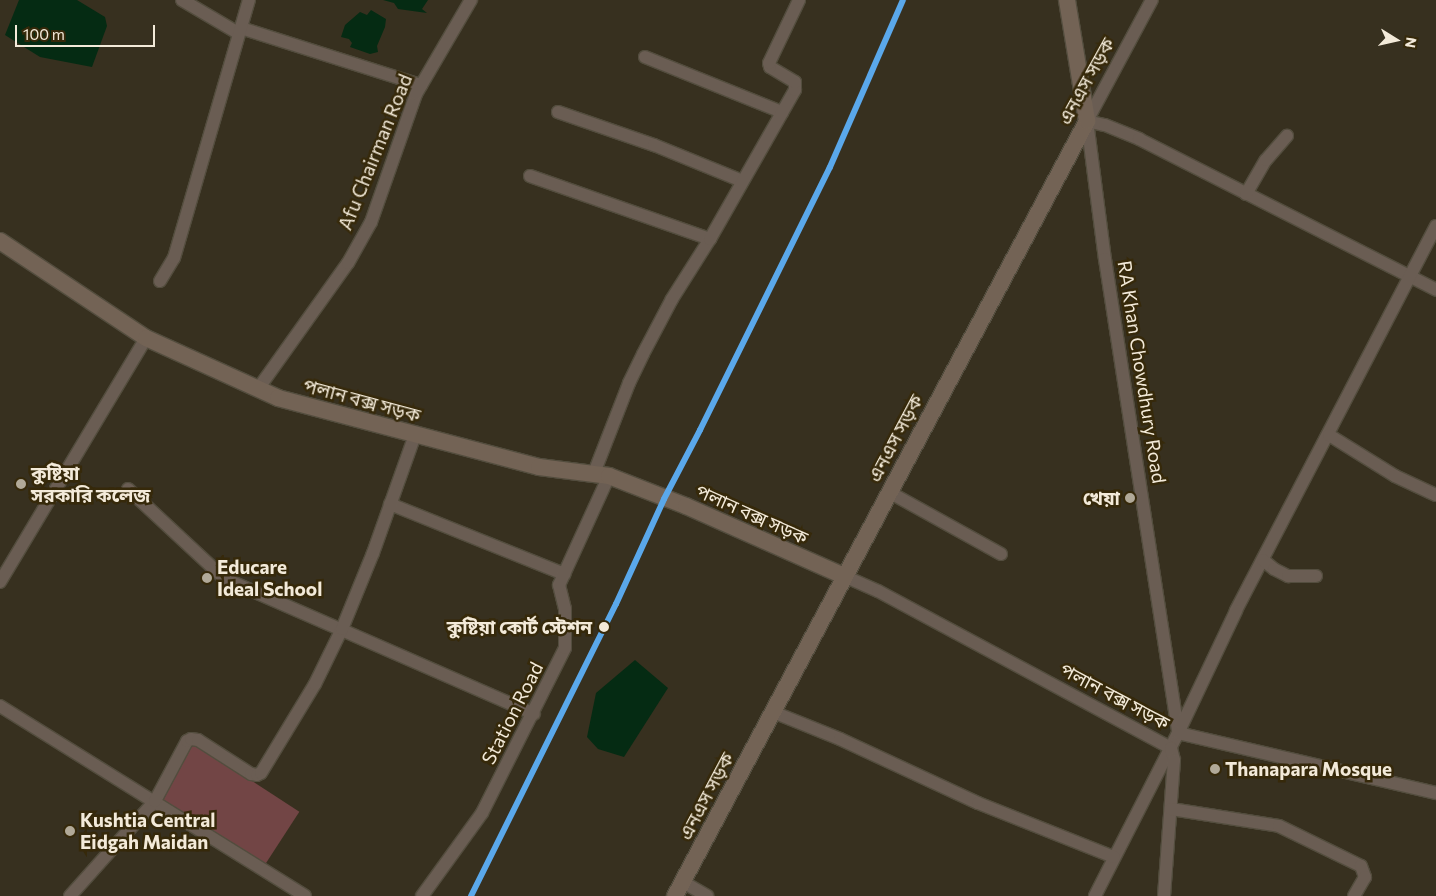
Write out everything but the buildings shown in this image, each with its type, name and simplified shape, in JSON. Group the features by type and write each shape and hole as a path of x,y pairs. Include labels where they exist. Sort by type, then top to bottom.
{"main road":[{"name":"RA Khan Chowdhury Road","path":"1067,0 1086,121"},
{"name":"এনএস সড়ক","path":"679,889 1086,121"},
{"name":"পলান বক্স সড়ক","path":"0,241 146,338 278,398 539,467 602,475 686,506 844,576"}],"street":[{"path":"182,0 240,30 421,85"},
{"path":"160,280 174,258 249,0"},
{"name":"Afu Chairman Road","path":"258,389 348,263 371,222 421,85 471,0"},
{"name":"Station Road","path":"422,896 482,813 534,714 565,648 565,609 559,585 602,475 629,383 672,299 710,239 796,86 795,82 770,67 769,63 799,0"},
{"name":"এনএস সড়ক","path":"1086,121 1152,0"},
{"path":"645,57 782,112"},
{"path":"558,112 654,144 742,181"},
{"path":"1086,121 1105,125 1139,140 1436,290"},
{"name":"RA Khan Chowdhury Road","path":"1086,121 1104,259 1178,734"},
{"path":"1246,194 1266,160 1287,136"},
{"path":"530,176 710,239"},
{"path":"1095,896 1178,734 1263,560 1436,226"},
{"path":"0,582 146,338"},
{"path":"70,896 154,801 187,741 191,738 202,742 251,774 257,775 261,773 315,684 342,629 415,434"},
{"path":"1329,434 1395,476 1436,495"},
{"path":"128,489 225,579 534,714"},
{"path":"889,492 1001,554"},
{"path":"390,504 564,574"},
{"path":"1263,560 1274,569 1288,576 1316,576"},
{"name":"পলান বক্স সড়ক","path":"844,576 878,591 1170,748 1174,760 1164,896"},
{"path":"0,706 305,896"},
{"path":"773,712 840,739 929,782 1114,857"},
{"path":"1178,734 1436,793"},
{"path":"1171,809 1280,826 1361,866 1365,876 1354,896"},
{"path":"679,889 707,896"}],"shaded area":[{"path":"19,0 77,0 105,17 107,26 92,67 40,57 5,35"},
{"path":"383,0 428,0 422,9 427,13 398,9 394,3"},
{"path":"371,10 386,19 385,27 377,46 378,52 370,54 350,47 352,43 349,39 341,37 345,25 360,12 367,15"},
{"path":"635,660 668,688 624,757 598,749 587,737 596,693"},
{"path":"192,742 299,812 264,866 157,797"}],"transit line":[{"path":"471,896 616,604 664,499 830,167 903,0"}],"place":[{"name":"কুষ্টিয়া সরকারি কলেজ","path":"21,484"},
{"name":"খেয়া","path":"1130,498"},
{"name":"Educare Ideal School","path":"207,578"},
{"name":"কুষ্টিয়া কোর্ট স্টেশন","path":"604,627"},
{"name":"Thanapara Mosque","path":"1215,769"},
{"name":"Kushtia Central Eidgah Maidan","path":"70,831"}]}
